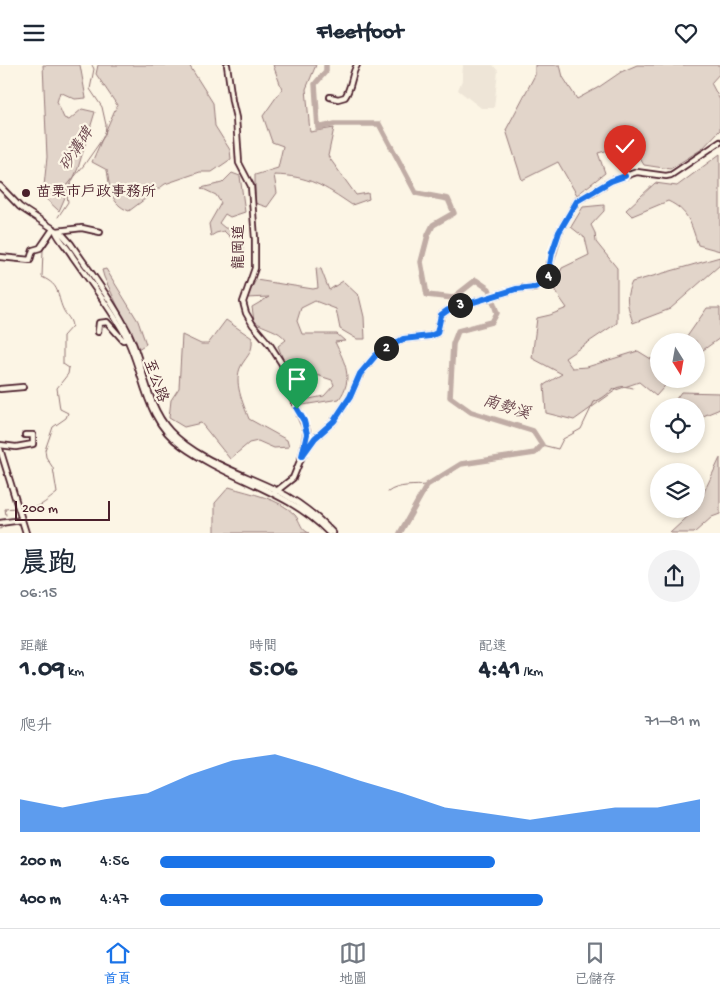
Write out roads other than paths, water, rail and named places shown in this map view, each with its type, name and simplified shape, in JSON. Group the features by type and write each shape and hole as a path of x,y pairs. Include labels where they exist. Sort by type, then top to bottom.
{"street":[{"name":"龍岡道","path":"227,65 236,118 239,163 251,186 255,239 255,268 243,302 244,307 253,325 282,364 293,399 307,431 302,456 293,478 275,492"},
{"path":"330,97 338,99 345,97 351,85 352,73 357,65"},
{"path":"302,456 315,438 339,414 350,397 360,374 376,355 403,339 430,336 437,333 444,312 522,287 535,287 545,281 559,232 577,201 611,181 637,172 671,175 720,142"},
{"name":"至公路","path":"0,186 20,207 63,235 71,244 127,339 163,421 170,431 182,444 215,464 275,492"},
{"path":"0,257 30,261 32,250 40,248 54,230 82,227 100,232"},
{"name":"至公路","path":"106,301 127,330 142,375"},
{"path":"98,331 99,323 107,322 123,340 127,339"},
{"path":"0,389 23,387"},
{"path":"25,435 33,435 33,444 0,447 26,533"},
{"path":"275,492 302,509 329,533"},
{"path":"275,492 304,506 334,533"},
{"path":"0,523 22,521"}],"waterway":[{"name":"砂溝碑","path":"58,217 68,202 66,187 105,135 106,125 102,107 90,89 94,69 92,65"},
{"name":"南勢溪","path":"326,65 326,71 315,84 318,128 335,124 379,124 416,193 448,199 454,213 433,225 428,235 421,262 427,295 453,298 476,280 489,289 497,313 492,322 458,331 453,344 450,397 471,412 533,431 542,445 535,453 461,464 427,485 400,533"},
{"name":"砂溝碑","path":"21,507 36,507 57,493 53,468 46,457 45,450 53,427 66,418 68,413 60,409 57,388 68,374 69,368 63,364 63,336 72,326 63,309 57,290 48,280 42,277 43,250 51,239"},
{"path":"542,445 558,449 563,439 581,429 594,402 616,388 633,388"},
{"path":"388,492 402,487 427,485"},
{"name":"砂溝碑","path":"6,515 5,509 15,508"},
{"name":"砂溝碑","path":"0,529 6,525"}],"place":[{"name":"苗栗市戶政事務所","path":"26,193"}]}
